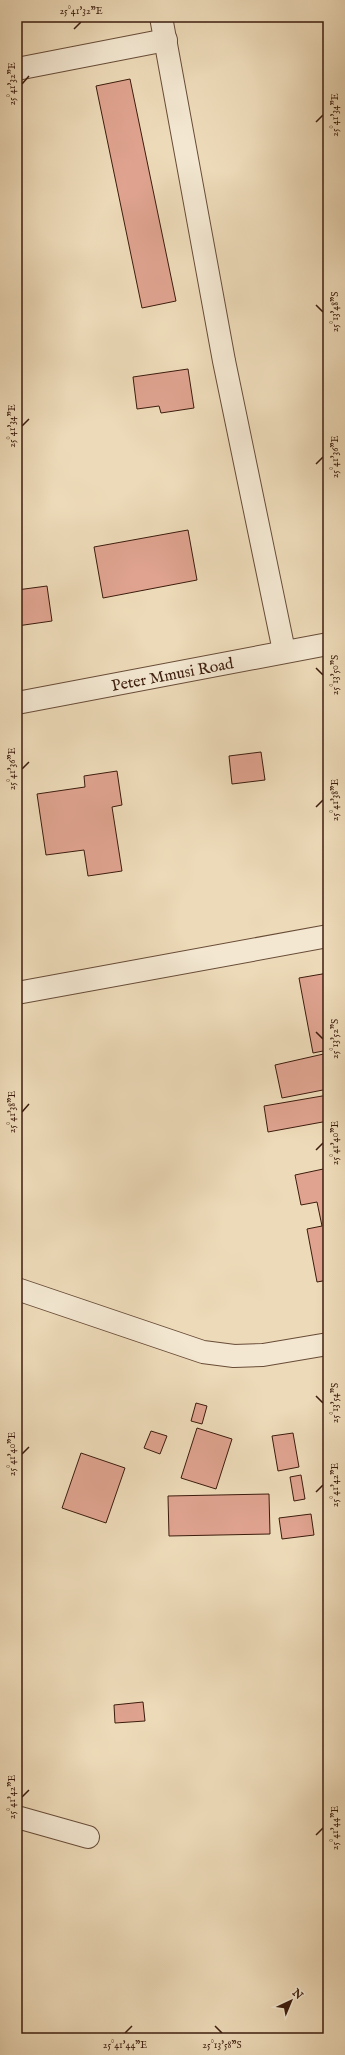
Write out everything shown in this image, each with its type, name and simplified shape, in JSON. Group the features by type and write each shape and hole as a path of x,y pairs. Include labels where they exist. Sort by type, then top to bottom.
{"street":[{"path":"162,17 224,361 284,651"},
{"path":"17,69 166,40"},
{"name":"Peter Mmusi Road","path":"17,703 284,651 328,644"},
{"path":"17,993 328,936"},
{"path":"17,1289 203,1352 234,1356 263,1355 328,1344"},
{"path":"17,1817 88,1837"}],"building":[{"path":"130,79 176,301 142,308 96,86"},
{"path":"188,369 194,408 161,413 159,406 137,409 133,377"},
{"path":"188,530 197,580 103,598 94,547"},
{"path":"47,586 52,621 17,626 17,590"},
{"path":"261,752 265,780 232,784 229,756"},
{"path":"117,771 122,805 112,807 122,871 88,876 84,850 46,855 37,794 85,787 84,776"},
{"path":"328,973 328,1050 313,1053 299,978"},
{"path":"328,1053 328,1089 282,1098 275,1065"},
{"path":"328,1095 328,1121 268,1132 264,1106"},
{"path":"328,1168 328,1280 317,1282 307,1229 322,1226 317,1202 301,1205 295,1175"},
{"path":"196,1403 207,1406 202,1424 191,1421"},
{"path":"197,1428 232,1439 216,1489 181,1478"},
{"path":"151,1431 167,1436 160,1454 144,1448"},
{"path":"293,1433 299,1467 278,1471 272,1436"},
{"path":"81,1453 125,1468 106,1523 62,1508"},
{"path":"301,1475 305,1499 294,1501 290,1477"},
{"path":"269,1494 270,1534 169,1536 168,1496"},
{"path":"311,1514 314,1535 282,1539 279,1518"},
{"path":"143,1702 145,1721 115,1723 114,1705"}]}
